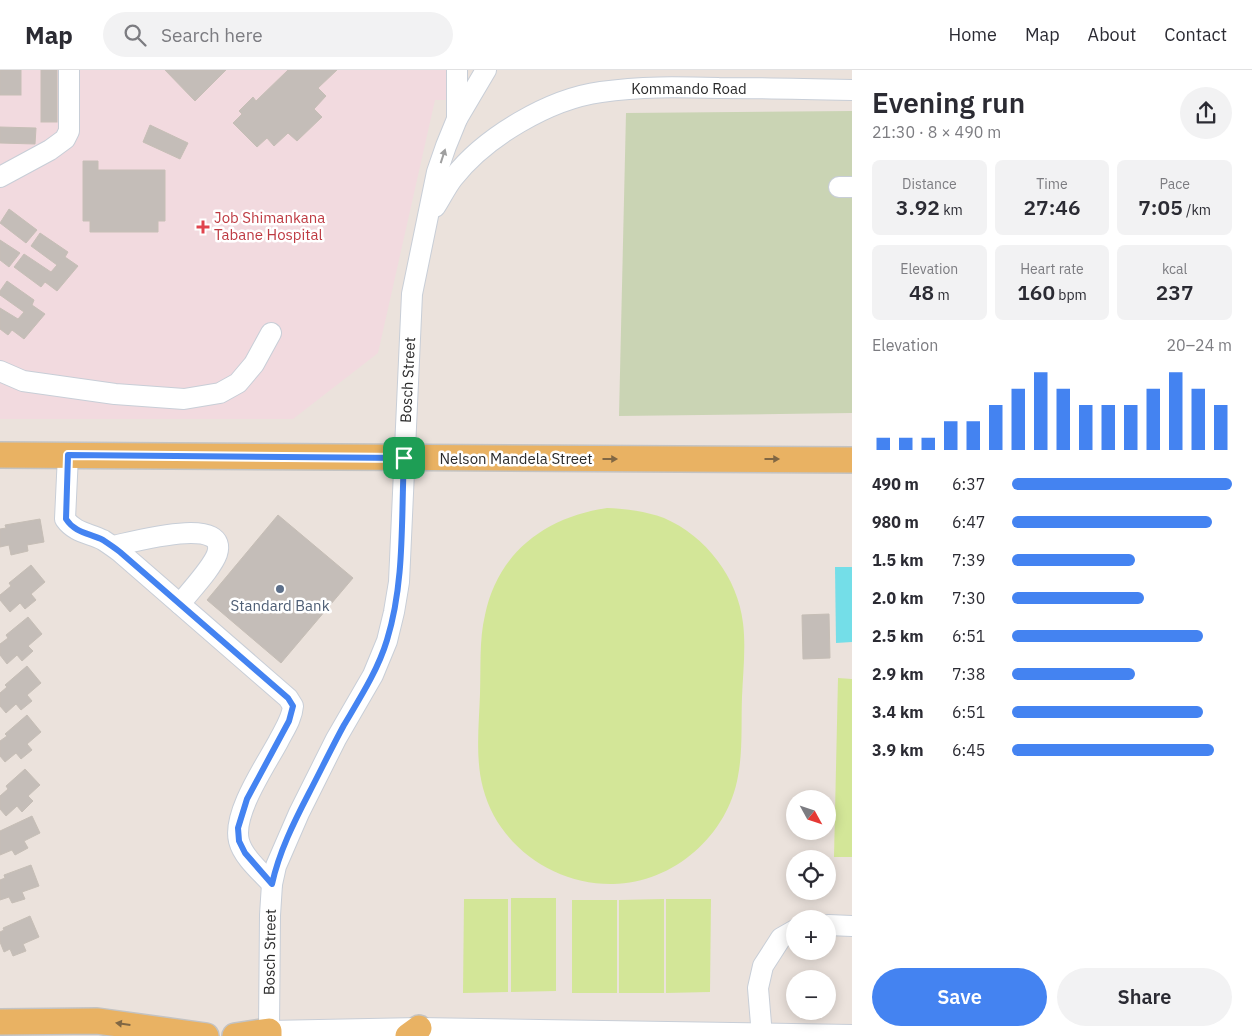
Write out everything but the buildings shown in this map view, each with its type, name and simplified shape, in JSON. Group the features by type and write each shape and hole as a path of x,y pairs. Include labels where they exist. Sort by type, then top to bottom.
{"main road":[{"name":"Nelson Mandela Street","path":"0,455 852,460"},
{"path":"0,1022 97,1020 206,1036"},
{"path":"235,1036 269,1034"}],"street":[{"path":"0,177 50,150 65,138 69,131 70,121 69,70"},
{"path":"457,70 457,119"},
{"name":"Bosch Street","path":"269,1034 270,915 272,884 276,866 295,821 336,739 373,675 387,641 399,582 412,294 437,172 457,119 486,70"},
{"name":"Kommando Road","path":"427,220 452,179 469,160 532,114 563,101 600,92 656,86 852,90"},
{"path":"0,371 23,381 115,394 184,399 220,393 238,383 254,364 271,334"},
{"path":"68,455 66,519 70,526 79,532 102,540 112,546 288,698 293,706 289,721 247,799 238,828 239,841 245,853 272,884"},
{"path":"112,546 183,532 200,532 211,535 217,542 217,553 211,564 180,604"},
{"path":"836,925 852,926"},
{"path":"762,1035 758,988 763,966 780,938 786,935"},
{"path":"269,1034 413,1032 852,1035"}],"shaded area":[{"name":"Job Shimankana Tabane Hospital","path":"0,70 458,70 457,100 435,100 378,353 293,419 0,419"}],"green space":[{"path":"852,111 852,413 619,416 626,113"},
{"path":"607,508 636,511 664,518 679,526 706,547 727,575 734,590 740,606 744,641 740,766 732,798 723,818 695,852 677,865 657,875 613,884 591,883 570,878 532,858 515,844 501,828 490,809 483,788 478,753 482,634 491,593 501,573 513,556 528,541 545,529 564,520"},
{"path":"838,678 852,679 852,857 836,857 836,850 834,850 834,840 836,840"},
{"path":"511,898 556,898 556,991 511,992"},
{"path":"464,899 508,899 508,992 463,993"},
{"path":"664,899 664,993 619,993 619,900"},
{"path":"666,899 711,899 710,992 666,993"},
{"path":"572,900 617,900 617,993 572,993"}],"water":[{"path":"835,567 852,567 852,642 836,643"}],"place":[{"name":"Job Shimankana Tabane Hospital","path":"203,227"},
{"name":"Standard Bank","path":"280,589"}],"route":[{"path":"68,455 404,458 399,582 387,641 373,675 336,739 284,844 272,884 245,853 239,841 238,828 247,799 289,721 293,706 288,698 120,552 102,540 79,532 70,526 66,519 65,503 68,455"}]}
